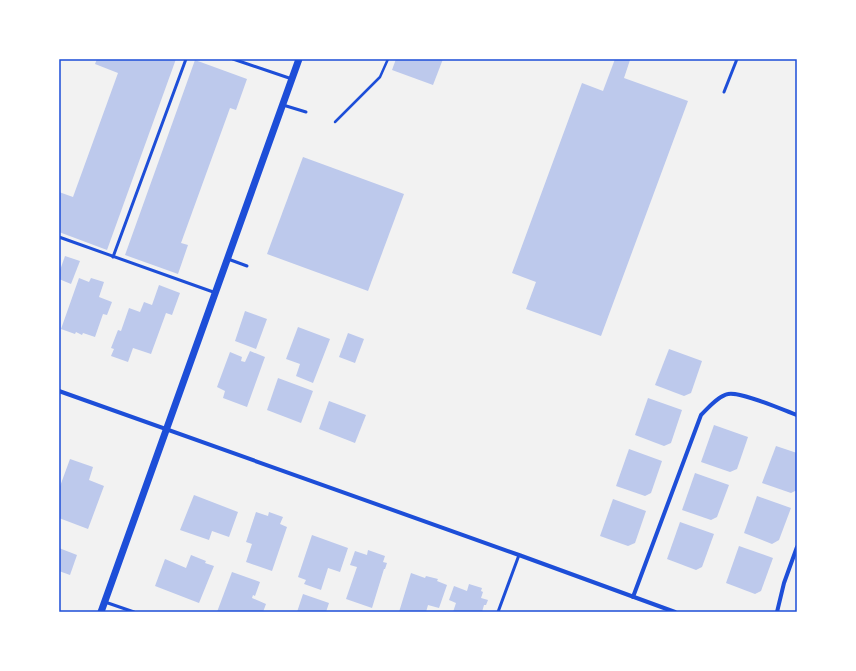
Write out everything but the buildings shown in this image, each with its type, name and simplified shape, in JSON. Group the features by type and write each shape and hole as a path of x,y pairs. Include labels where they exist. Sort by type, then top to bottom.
{"street":[{"path":"101,612 299,59"},
{"path":"59,391 519,555 674,612"},
{"path":"633,597 701,415 714,402 728,394 741,395 797,415"},
{"path":"778,612 784,583 797,547"}],"lane":[{"path":"113,257 186,59"},
{"path":"233,59 292,79"},
{"path":"724,92 737,59"},
{"path":"283,105 306,112"},
{"path":"59,237 216,293"},
{"path":"228,260 247,266"},
{"path":"498,612 519,555"},
{"path":"105,602 134,612"}],"path":[{"path":"335,122 380,77 388,59"}]}
